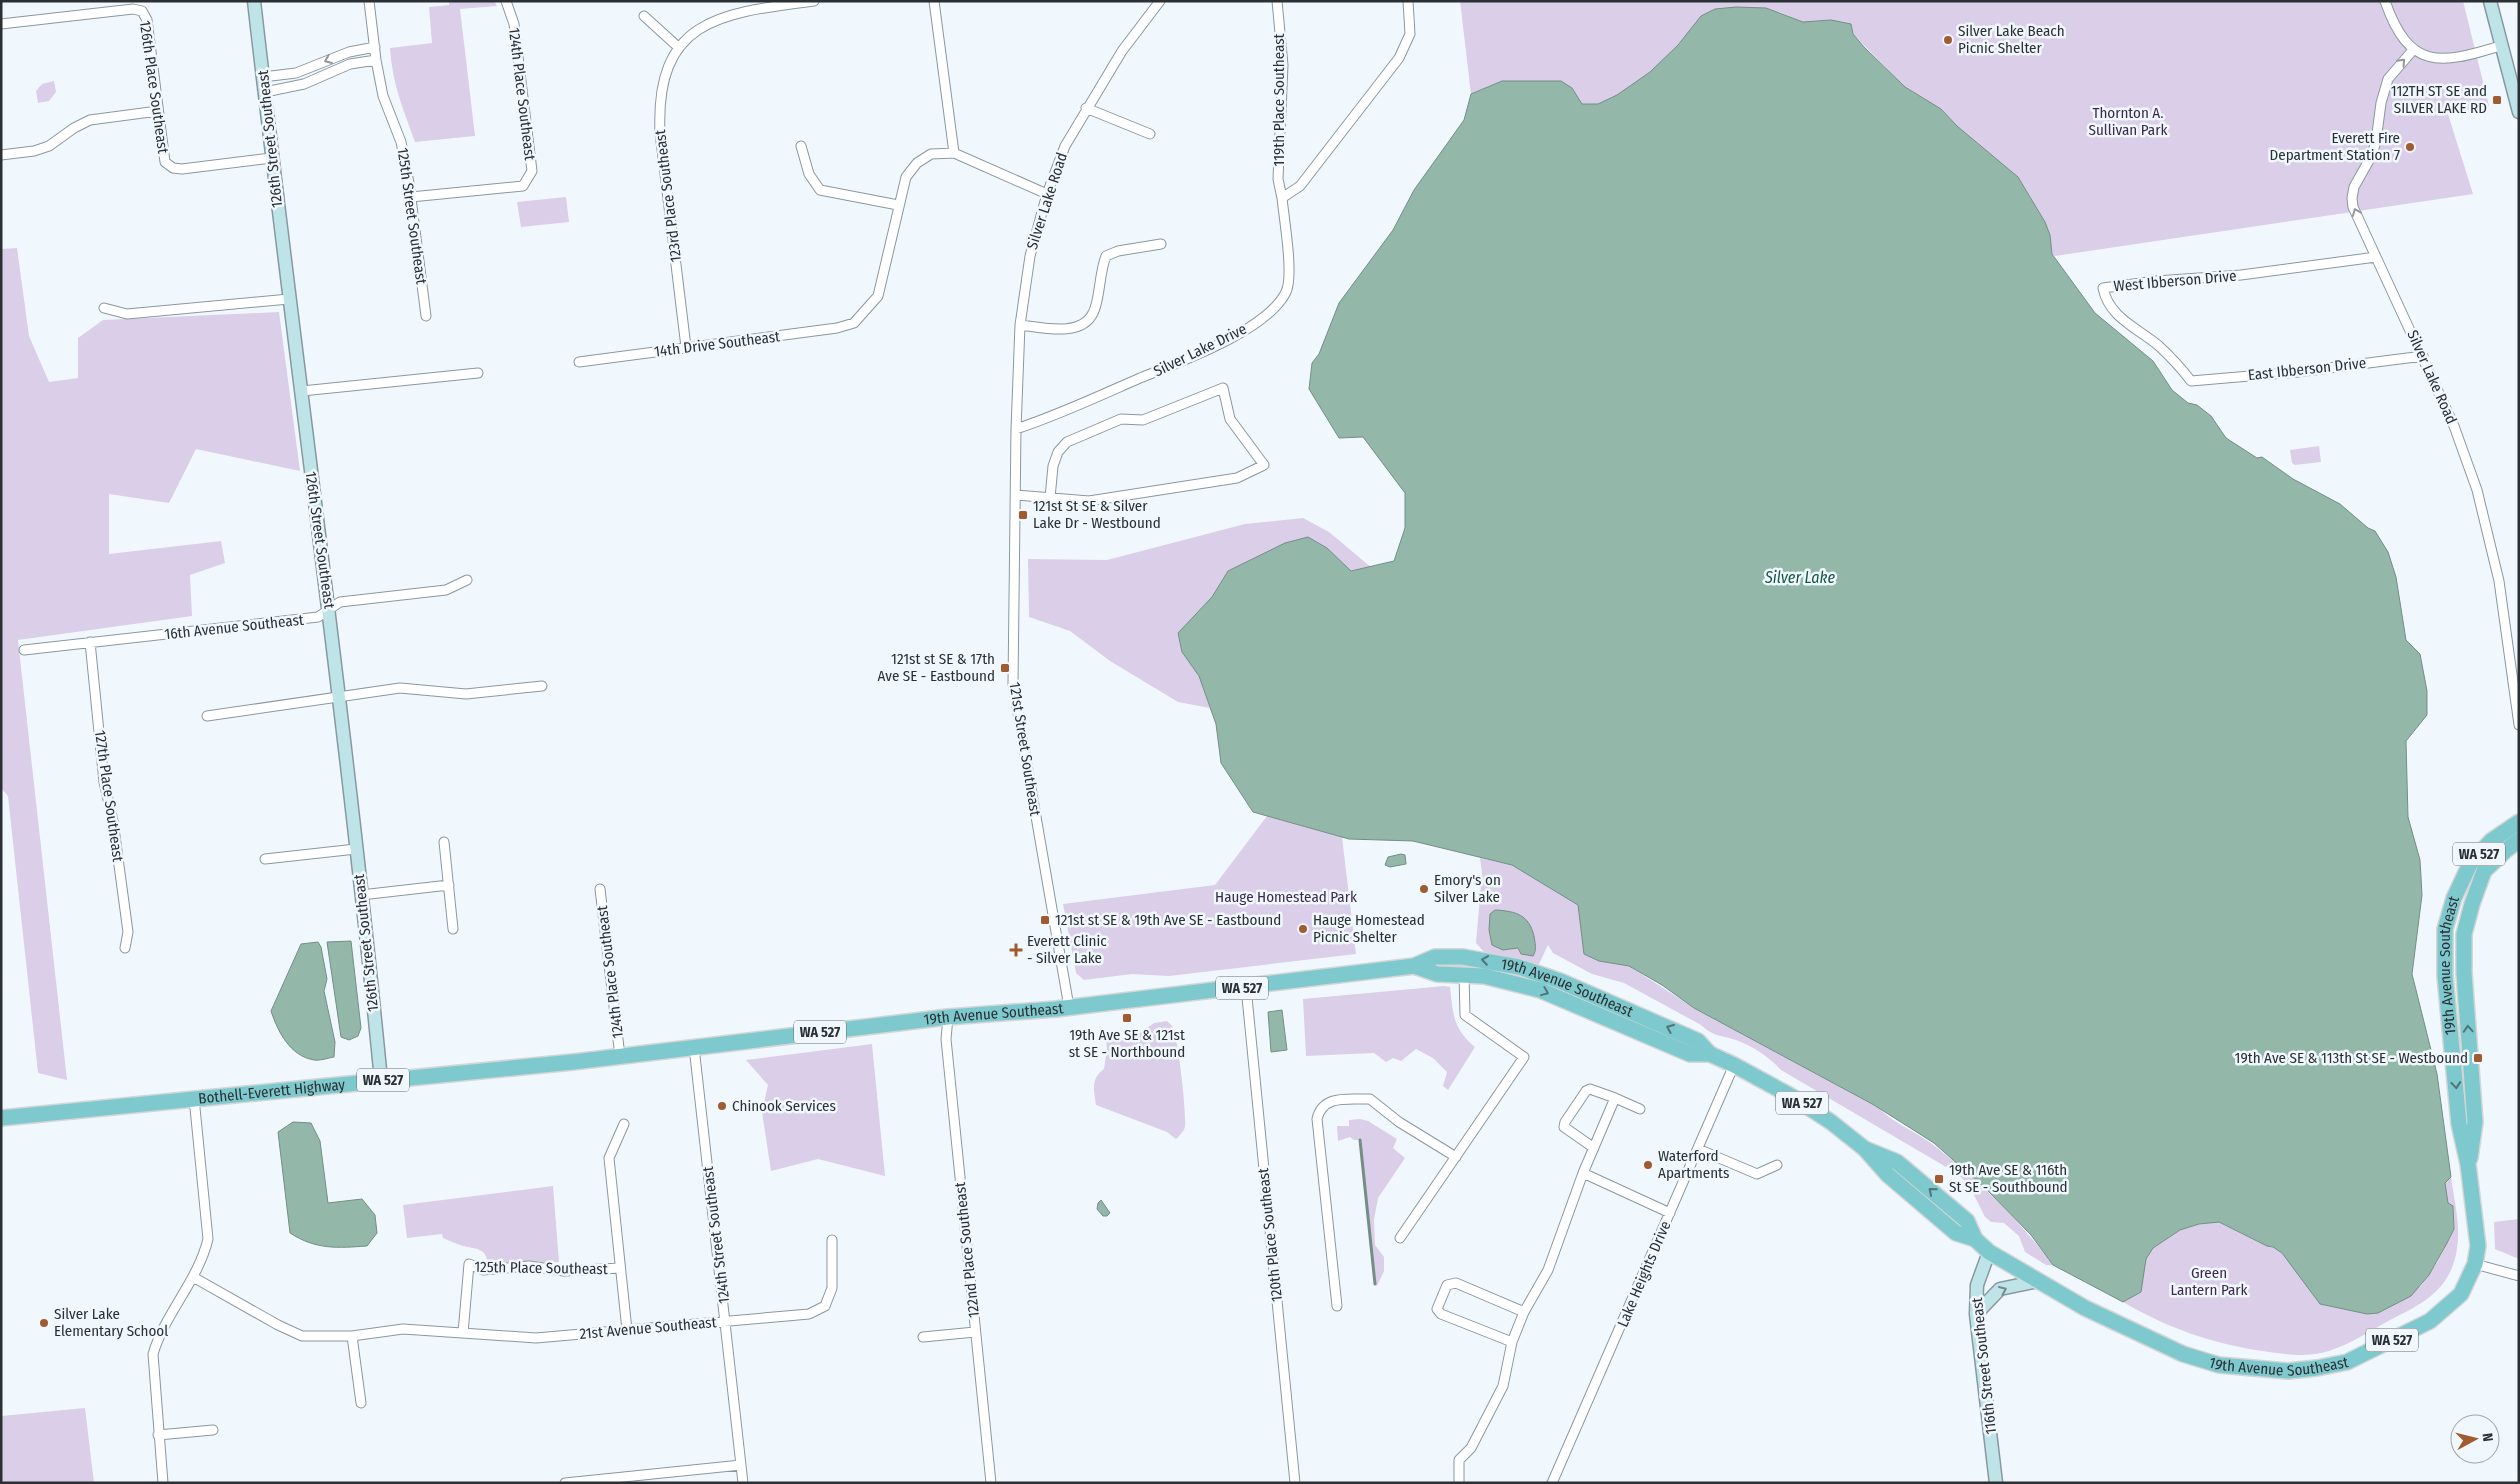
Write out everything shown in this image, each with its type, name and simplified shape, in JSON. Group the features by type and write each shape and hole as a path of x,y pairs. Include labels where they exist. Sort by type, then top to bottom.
{"main road":[{"name":"19th Avenue Southeast","path":"573,1062 948,1017 1069,1007 1246,988 1414,966 1435,958 1463,957 1519,967 1560,981 1698,1041 1710,1054 1791,1096 1831,1122 1865,1149 1888,1175 1956,1233 1975,1239 1989,1252 2085,1308 2184,1354 2219,1365 2288,1371 2317,1368 2347,1362 2430,1321 2461,1294 2475,1264 2478,1233 2468,1164 2459,1124 2445,976 2445,929 2454,898 2470,864 2491,841 2519,822"},
{"name":"19th Avenue Southeast","path":"2468,1164 2473,1148 2475,1122 2464,973 2464,934 2472,904 2484,872 2519,840"},
{"name":"19th Avenue Southeast","path":"1414,966 1437,974 1464,974 1510,980 1540,990 1690,1054 1710,1054"},
{"name":"Bothell-Everett Highway","path":"1,1118 573,1062"}],"street":[{"name":"126th Street Southeast","path":"254,1 271,158 330,610 381,1080"},
{"name":"125th Street Southeast","path":"369,1 376,60 383,96 402,142 426,316"},
{"path":"644,16 678,46 695,32 729,16 765,7 814,1"},
{"path":"934,1 954,153"},
{"name":"Silver Lake Road","path":"1016,429 1020,325 1030,256 1047,194 1065,146 1086,108 1122,51 1160,1"},
{"name":"119th Place Southeast","path":"1277,1 1282,65 1278,179 1282,198"},
{"path":"1282,198 1300,186 1399,58 1410,34 1408,1"},
{"path":"2385,1 2395,27 2413,50 2429,58 2446,60 2500,46"},
{"path":"2490,1 2500,46 2519,112"},
{"name":"124th Place Southeast","path":"411,197 523,186 529,179 532,170 514,24 508,5"},
{"name":"126th Place Southeast","path":"1,24 133,9 142,11 147,20 165,162 172,168 182,169 271,158"},
{"name":"123rd Place Southeast","path":"678,46 663,79 659,109 686,348"},
{"path":"263,77 296,73 344,54 375,47"},
{"name":"Silver Lake Road","path":"2413,50 2388,79 2381,103 2376,141 2354,187 2353,207 2454,426 2477,490 2499,580 2519,725"},
{"path":"265,92 304,84 350,64 376,60"},
{"path":"1086,108 1150,134"},
{"path":"1,155 34,151 50,146 74,128 90,120 158,111"},
{"path":"801,146 809,174 820,190 898,205 906,177 918,163 931,154 954,153 1047,194"},
{"name":"Silver Lake Drive","path":"1016,429 1049,418 1228,340 1265,315 1280,302 1287,291 1289,277 1282,198"},
{"name":"14th Drive Southeast","path":"579,362 837,328 854,323 878,296 898,205"},
{"path":"1020,325 1065,329 1086,322 1093,314 1101,268 1106,256 1118,251 1161,244"},
{"name":"West Ibberson Drive","path":"2192,381 2158,345 2115,313 2105,299 2103,288 2156,281 2241,275 2376,256"},
{"path":"104,308 127,314 289,299"},
{"name":"East Ibberson Drive","path":"2192,381 2298,372 2423,356"},
{"path":"302,391 478,373"},
{"path":"1016,495 1050,498 1088,500 1237,478 1264,465 1230,419 1223,388 1143,420 1121,418 1067,442 1058,452 1053,466 1050,498"},
{"name":"121st Street Southeast","path":"1016,429 1013,684 1060,969 1069,1007"},
{"name":"16th Avenue Southeast","path":"24,650 318,617 340,602 446,590 467,580"},
{"name":"127th Place Southeast","path":"90,642 104,782 113,821 128,932 125,948"},
{"path":"207,716 400,688 466,694 542,686"},
{"path":"444,842 453,929"},
{"path":"265,859 356,849"},
{"path":"361,895 449,885"},
{"name":"124th Place Southeast","path":"600,889 620,1056"},
{"path":"1400,1238 1524,1058 1465,1015 1464,974"},
{"name":"120th Place Southeast","path":"1246,988 1295,1483"},
{"name":"122nd Place Southeast","path":"948,1017 946,1038 991,1483"},
{"name":"124th Street Southeast","path":"694,1046 743,1483"},
{"name":"Lake Heights Drive","path":"1552,1483 1734,1065"},
{"path":"1594,1148 1567,1132 1564,1127 1565,1122 1586,1090 1593,1089 1640,1109"},
{"path":"163,1483 153,1354 158,1338 204,1256 208,1239 194,1098"},
{"path":"1460,1483 1459,1460 1471,1448 1502,1386 1512,1342 1524,1312 1548,1270 1584,1173 1616,1098"},
{"path":"1337,1306 1317,1119 1320,1109 1327,1102 1370,1099 1399,1122 1456,1157"},
{"path":"624,1124 609,1158 627,1330"},
{"path":"1698,1149 1757,1174 1777,1166"},
{"path":"1584,1173 1670,1213"},
{"name":"21st Avenue Southeast","path":"193,1277 302,1336 352,1336 403,1329 536,1338 809,1314 825,1306 832,1288 832,1240"},
{"name":"116th Street Southeast","path":"1989,1252 1976,1284 1976,1314 1996,1483"},
{"name":"125th Place Southeast","path":"463,1333 469,1264 483,1270 530,1266 564,1271 620,1268"},
{"path":"2475,1264 2519,1276"},
{"path":"1976,1314 2000,1289 2038,1281"},
{"path":"1512,1342 1441,1314 1437,1308 1438,1303 1447,1286 1456,1283 1524,1312"},
{"path":"922,1337 975,1332"},
{"path":"352,1336 361,1403"},
{"path":"158,1435 213,1430"},
{"path":"565,1483 741,1465"}],"green space":[{"path":"449,1 494,1 497,6 460,9 475,136 415,142 402,107 391,61 390,48 432,43 429,7 449,5"},
{"name":"Thornton A. Sullivan Park","path":"1460,1 2463,1 2489,106 2448,114 2473,194 2055,256 2052,254 2050,235 2045,222 2018,177 1957,126 1941,109 1905,87 1853,34 1831,20 1803,22 1779,12 1701,16 1669,54 1640,80 1611,99 1598,104 1582,104 1572,88 1561,81 1502,81 1471,94"},
{"path":"54,81 56,92 49,101 38,103 36,91 42,84"},
{"path":"566,197 569,222 521,227 517,202"},
{"path":"17,248 29,336 49,382 78,378 78,338 103,320 279,312 300,471 196,449 169,503 109,494 109,554 221,541 225,563 190,575 192,616 18,640 67,1080 38,1073 8,796 1,788 1,249"},
{"path":"2319,446 2321,462 2295,465 2292,463 2290,450"},
{"path":"1303,518 1329,532 1372,568 1351,571 1327,548 1257,558 1228,571 1212,597 1178,633 1182,652 1199,676 1210,708 1178,702 1110,661 1070,631 1029,617 1028,559 1107,560 1245,524"},
{"name":"Hauge Homestead Park","path":"1267,816 1342,837 1356,954 1169,976 1132,974 1084,980 1076,973 1063,904 1215,885"},
{"path":"1480,858 1512,865 1578,905 1599,960 1629,966 1694,1008 1879,1108 1892,1119 1929,1142 1952,1160 1998,1202 2027,1232 2053,1265 2046,1265 2025,1252 2019,1236 2004,1223 1991,1222 1985,1217 1970,1187 1958,1174 1781,1070 1755,1049 1742,1042 1710,1032 1701,1025 1624,983 1592,974 1553,953 1548,945 1538,966 1485,953 1476,943 1482,873"},
{"path":"1450,987 1453,1013 1458,1027 1475,1047 1448,1090 1443,1086 1447,1072 1433,1058 1416,1049 1401,1061 1393,1058 1386,1062 1374,1053 1306,1056 1303,999"},
{"path":"1167,1021 1172,1026 1177,1044 1185,1107 1185,1127 1176,1139 1167,1132 1096,1105 1094,1090 1095,1081 1104,1069 1107,1050 1106,1040 1115,1037 1130,1040 1154,1023"},
{"path":"872,1044 885,1176 818,1159 771,1171 762,1112 768,1085 746,1060"},
{"path":"1360,1119 1368,1121 1397,1139 1393,1148 1405,1158 1378,1198 1374,1220 1375,1245 1384,1257 1384,1271 1377,1286 1375,1284 1360,1140 1354,1140 1350,1137 1338,1141 1337,1126 1349,1126 1349,1120"},
{"name":"Green Lantern Park","path":"2451,1177 2458,1222 2458,1240 2454,1263 2443,1284 2416,1306 2337,1348 2322,1353 2299,1355 2230,1345 2175,1328 2123,1302 2141,1292 2145,1259 2153,1248 2180,1230 2199,1224 2219,1222 2274,1248 2282,1254 2320,1304 2367,1314 2421,1286 2438,1261 2454,1229 2453,1206 2448,1203 2445,1183"},
{"path":"553,1186 559,1262 488,1266 482,1251 443,1238 442,1234 407,1238 403,1205"},
{"path":"2519,1219 2519,1259 2495,1249 2494,1222"},
{"path":"85,1408 94,1483 1,1483 1,1416"}],"water":[{"name":"Silver Lake","path":"1736,7 1766,8 1803,22 1831,20 1851,24 1853,34 1864,47 1905,87 1941,109 1957,126 2018,177 2045,222 2050,235 2052,254 2095,313 2153,361 2172,390 2188,403 2197,405 2211,416 2226,438 2257,458 2262,457 2293,479 2340,504 2368,528 2375,531 2388,552 2396,577 2406,640 2420,654 2427,691 2427,715 2406,741 2408,817 2420,860 2422,895 2412,974 2437,1074 2451,1177 2445,1183 2448,1203 2453,1206 2454,1229 2429,1275 2411,1296 2378,1313 2367,1314 2320,1304 2282,1253 2219,1222 2199,1224 2180,1230 2153,1248 2146,1259 2141,1292 2123,1302 2053,1265 2031,1235 1987,1190 1934,1143 1874,1105 1694,1008 1662,985 1629,966 1599,961 1584,954 1578,905 1512,865 1413,841 1349,839 1253,812 1221,763 1216,724 1199,676 1182,652 1178,633 1212,597 1228,571 1285,543 1308,537 1327,548 1351,571 1394,561 1405,528 1405,493 1363,437 1339,438 1309,389 1312,363 1319,354 1339,303 1393,230 1414,190 1464,120 1471,94 1502,81 1561,81 1572,88 1582,104 1598,104 1617,95 1650,72 1678,45 1701,16 1715,9"},
{"path":"1405,855 1406,864 1390,867 1385,865 1388,857"},
{"path":"1495,910 1515,913 1529,923 1535,944 1533,956 1521,954 1518,948 1503,950 1492,945 1489,930 1490,914"},
{"path":"351,941 361,1028 358,1036 349,1040 341,1037 327,942"},
{"path":"318,942 321,947 327,979 324,991 335,1042 334,1057 321,1060 306,1058 298,1054 281,1035 271,1011 301,944"},
{"path":"1282,1010 1287,1050 1271,1052 1268,1012"},
{"path":"293,1122 311,1123 320,1141 328,1203 362,1199 375,1215 377,1233 367,1246 327,1247 300,1239 290,1233 278,1132"},
{"path":"1101,1200 1110,1213 1107,1216 1103,1216 1097,1209 1098,1203"}],"waterway":[{"path":"1360,1140 1375,1284"}],"place":[{"name":"Silver Lake Beach Picnic Shelter","path":"1948,40"},
{"name":"112TH ST SE and SILVER LAKE RD","path":"2497,100"},
{"name":"Everett Fire Department Station 7","path":"2410,147"},
{"name":"121st St SE & Silver Lake Dr - Westbound","path":"1023,515"},
{"name":"121st st SE & 17th Ave SE - Eastbound","path":"1005,668"},
{"name":"Emory's on Silver Lake","path":"1424,889"},
{"name":"121st st SE & 19th Ave SE - Eastbound","path":"1045,920"},
{"name":"Hauge Homestead Picnic Shelter","path":"1303,929"},
{"name":"Everett Clinic - Silver Lake","path":"1016,950"},
{"name":"19th Ave SE & 121st st SE - Northbound","path":"1127,1018"},
{"name":"19th Ave SE & 113th St SE - Westbound","path":"2478,1058"},
{"name":"Chinook Services","path":"722,1106"},
{"name":"Waterford Apartments","path":"1648,1165"},
{"name":"19th Ave SE & 116th St SE - Southbound","path":"1939,1179"},
{"name":"Silver Lake Elementary School","path":"44,1323"}]}
